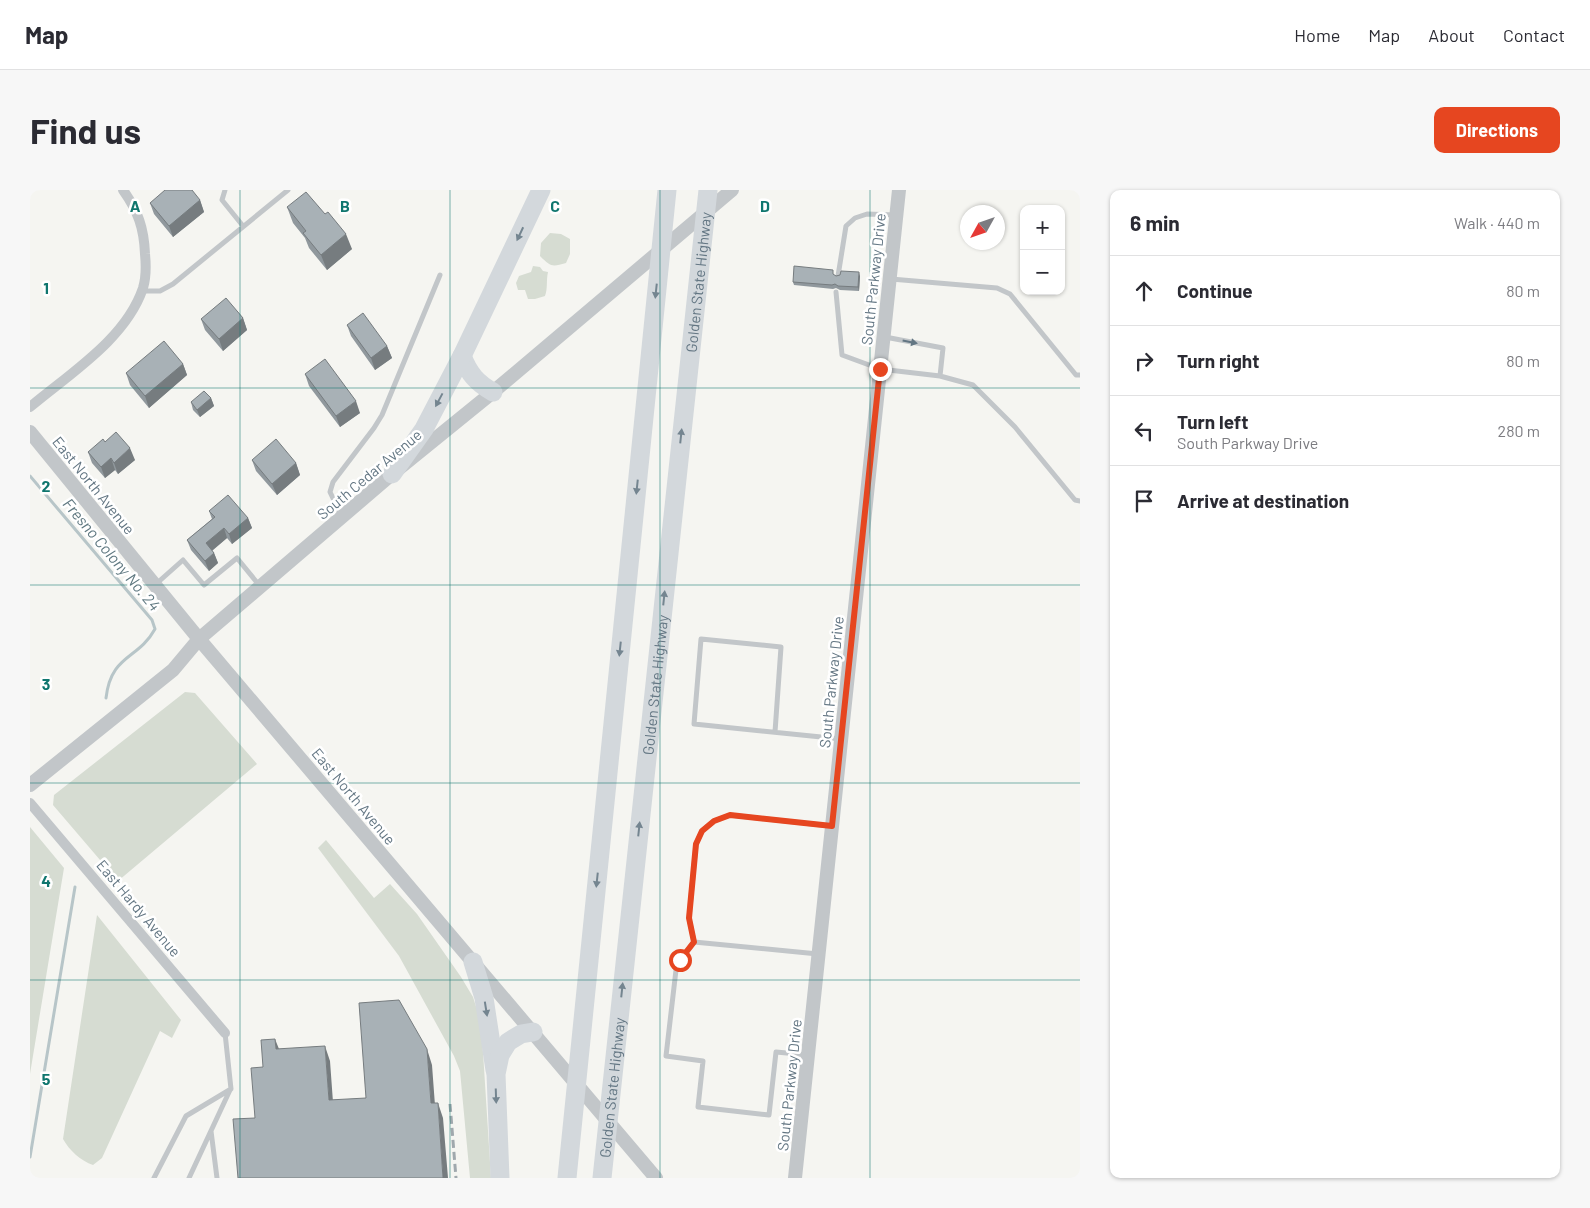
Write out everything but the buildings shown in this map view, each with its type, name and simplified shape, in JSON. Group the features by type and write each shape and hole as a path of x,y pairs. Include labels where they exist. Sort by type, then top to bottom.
{"highway":[{"path":"392,474 424,429 462,356 540,190"},
{"path":"567,1178 666,190"},
{"name":"Golden State Highway","path":"602,1178 708,190"},
{"path":"462,356 472,377 493,392"},
{"path":"473,962 484,998 496,1074 500,1178"},
{"path":"496,1074 500,1056 508,1042 521,1034 533,1032"}],"street":[{"path":"30,406 103,347 122,327 142,291 146,261 144,232 132,203 123,190"},
{"name":"South Cedar Avenue","path":"30,785 173,670 199,639 261,588 392,474 493,392 732,190"},
{"name":"South Parkway Drive","path":"795,1178 899,190"},
{"name":"East North Avenue","path":"30,432 199,639 656,1178"},
{"name":"East Hardy Avenue","path":"30,803 225,1033"}],"lane":[{"path":"226,190 222,200 243,226"},
{"path":"142,291 160,291 172,284 288,190"},
{"path":"838,276 846,226 855,218 866,214 897,215"},
{"path":"342,517 330,492 333,482 382,415 440,276"},
{"path":"890,279 997,288 1010,294 1076,375 1080,375"},
{"path":"836,292 842,355 880,369 940,376 973,385 1015,427 1075,500 1080,501"},
{"path":"884,337 943,348 940,376"},
{"path":"155,585 183,560 204,585 237,558 261,588"},
{"path":"775,732 781,647 701,639 694,724 842,739"},
{"path":"808,1055 776,1052 769,1114 698,1107 703,1061 666,1056 676,970 680,960 694,942 689,918 696,844 702,831 714,821 730,815 832,826"},
{"path":"694,942 819,954"},
{"path":"189,1178 231,1089 225,1033"},
{"path":"154,1178 186,1116 231,1089"},
{"path":"211,1131 217,1178"}],"shaded area":[{"path":"550,233 561,234 570,239 570,254 566,263 552,265 540,256 541,243"},
{"path":"533,266 540,267 543,271 548,272 546,290 545,296 528,299 525,290 518,290 516,283 519,276 531,272"},
{"path":"185,692 195,693 257,764 118,881 53,805 54,795"},
{"path":"30,827 64,868 30,1074"},
{"path":"326,840 374,898 390,884 417,914 473,997 479,1016 483,1052 491,1178 470,1178 460,1071 454,1056 399,956 318,848"},
{"path":"97,915 181,1020 172,1038 160,1031 102,1158 93,1165 76,1155 63,1139"}],"waterway":[{"name":"Fresno Colony No. 24","path":"30,476 152,620 155,629 141,647 119,665 113,673 106,698"},
{"name":"Fresno Colony No. 24","path":"30,1157 75,887"}],"railway":[{"path":"450,1104 456,1178"}],"route":[{"path":"680,960 694,942 689,918 696,844 702,831 714,821 730,815 832,826 880,369"}]}
